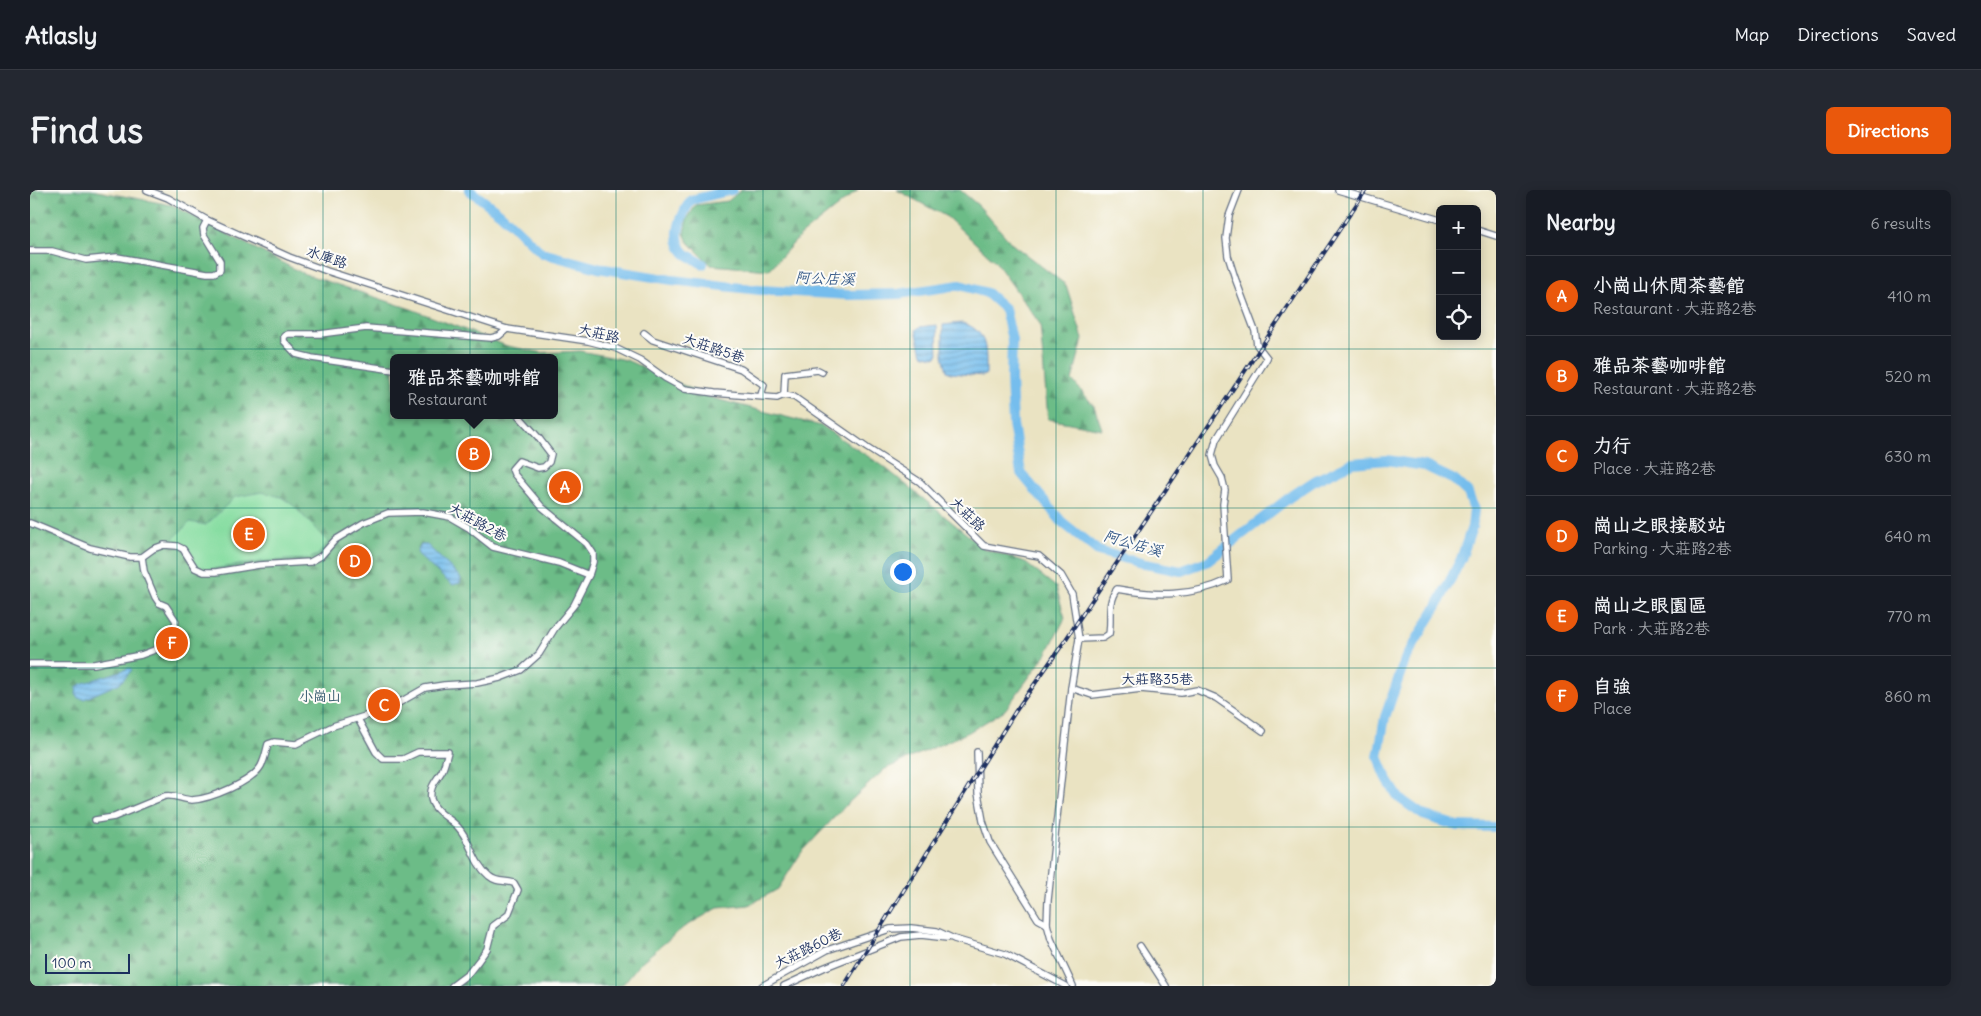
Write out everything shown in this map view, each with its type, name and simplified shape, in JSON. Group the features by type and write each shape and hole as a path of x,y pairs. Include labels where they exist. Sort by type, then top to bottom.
{"street":[{"name":"水庫路","path":"147,190 168,198 207,220 289,257 507,329"},
{"path":"1079,639 1103,638 1109,634 1109,607 1113,594 1117,589 1140,594 1167,595 1193,592 1228,580 1223,504 1225,490 1212,455 1216,440 1267,358 1257,345 1255,331 1228,256 1226,238 1229,216 1239,190"},
{"path":"1338,190 1436,219"},
{"path":"30,251 52,250 86,260 117,258 190,272 214,273 220,270 221,266 220,261 204,235 203,228 207,220"},
{"path":"1481,231 1496,236"},
{"path":"390,369 296,354 284,341 284,336 288,334 320,334 366,328 491,338 499,336 507,329"},
{"name":"大莊路","path":"507,329 588,341 616,348 640,360 665,378 685,388 714,393 761,395 777,398 784,395 794,397 920,482 984,546 1039,556 1061,575 1072,594 1079,639 1071,688 1047,924 1051,939 1073,986"},
{"name":"大莊路5巷","path":"644,333 653,340 741,369 764,385 761,395"},
{"path":"784,395 784,374 818,370 822,372"},
{"path":"95,820 114,817 165,796 173,795 192,800 220,794 260,768 268,744 274,742 296,744 333,726 388,709 425,688 477,683 500,678 521,670 538,654 574,605 589,575 593,562 593,553 587,544 542,507 514,474 512,469 520,461 538,468 544,467 549,462 552,454 522,419"},
{"name":"大莊路2巷","path":"142,557 153,549 164,545 177,546 183,549 195,568 204,572 268,564 310,562 321,556 335,540 363,522 388,513 423,512 450,517 469,528 493,547 559,563 589,575"},
{"path":"30,523 99,551 142,557 144,571 155,597 159,603 166,606 176,622 174,635 168,645 141,654 94,664 30,664"},
{"name":"大莊路35巷","path":"1071,688 1092,695 1141,689 1181,693 1197,690 1216,698 1263,731"},
{"path":"358,719 376,752 382,759 403,759 418,752 448,752 443,770 431,788 431,799 435,806 464,835 477,861 488,876 499,882 514,882 518,890 508,915 493,926 487,949 468,974 452,986"},
{"path":"977,752 978,793 983,821 990,842 1038,919 1047,924"},
{"name":"大莊路60巷","path":"762,986 827,950 890,929 911,928 938,931 954,939"},
{"name":"大莊路60巷","path":"784,986 823,968 901,937 921,935 954,939 1004,954 1066,986"},
{"path":"1140,946 1166,986"}],"green space":[{"name":"小崗山","path":"30,190 91,190 172,205 302,273 411,309 507,346 543,353 580,351 626,360 712,398 821,426 883,466 985,549 1023,561 1056,587 1065,618 1047,653 1005,710 969,732 885,769 847,804 801,853 778,889 749,905 718,908 684,927 640,963 624,983 618,986 30,986"},
{"path":"741,190 858,190 800,236 769,270 711,265 688,242 684,233 687,219 696,205 728,201"},
{"path":"897,190 960,190 979,206 1012,244 1066,285 1083,339 1072,380 1094,406 1102,429 1048,419 1040,324 995,261 947,217"},
{"path":"262,492 281,497 293,505 328,542 318,555 308,559 268,561 205,570 197,565 184,550 169,543 190,522 206,525 235,497"}],"water":[{"path":"962,323 977,331 984,342 986,374 983,376 947,371 943,355 943,325"},
{"path":"937,325 938,356 922,354 916,330 919,327"},
{"path":"421,545 427,545 459,576 461,579 460,583 452,585 420,557 417,552"},
{"path":"130,668 132,670 120,683 84,699 78,698 76,694 77,687 81,684"}],"waterway":[{"name":"阿公店溪","path":"469,190 500,213 542,253 598,268 672,280 759,290 849,295 898,294 960,285 987,293 1005,309 1012,340 1013,424 1021,473 1062,522 1098,551 1145,564 1181,571 1208,561 1290,497 1316,480 1352,463 1387,460 1425,466 1454,480 1468,493 1474,510 1472,527 1461,559 1437,606 1406,657 1385,717 1378,757 1388,781 1399,798 1423,815 1457,826 1496,827"},
{"path":"703,264 685,253 681,247 678,240 681,219 691,200 732,190"}],"railway":[{"path":"844,986 1015,712 1062,645 1366,190"}],"place":[{"name":"雅品茶藝咖啡館","path":"474,454"},
{"name":"小崗山休閒茶藝館","path":"565,487"},
{"name":"崗山之眼園區","path":"249,534"},
{"name":"崗山之眼接駁站","path":"355,561"},
{"name":"自強","path":"172,643"},
{"name":"力行","path":"384,705"}]}
